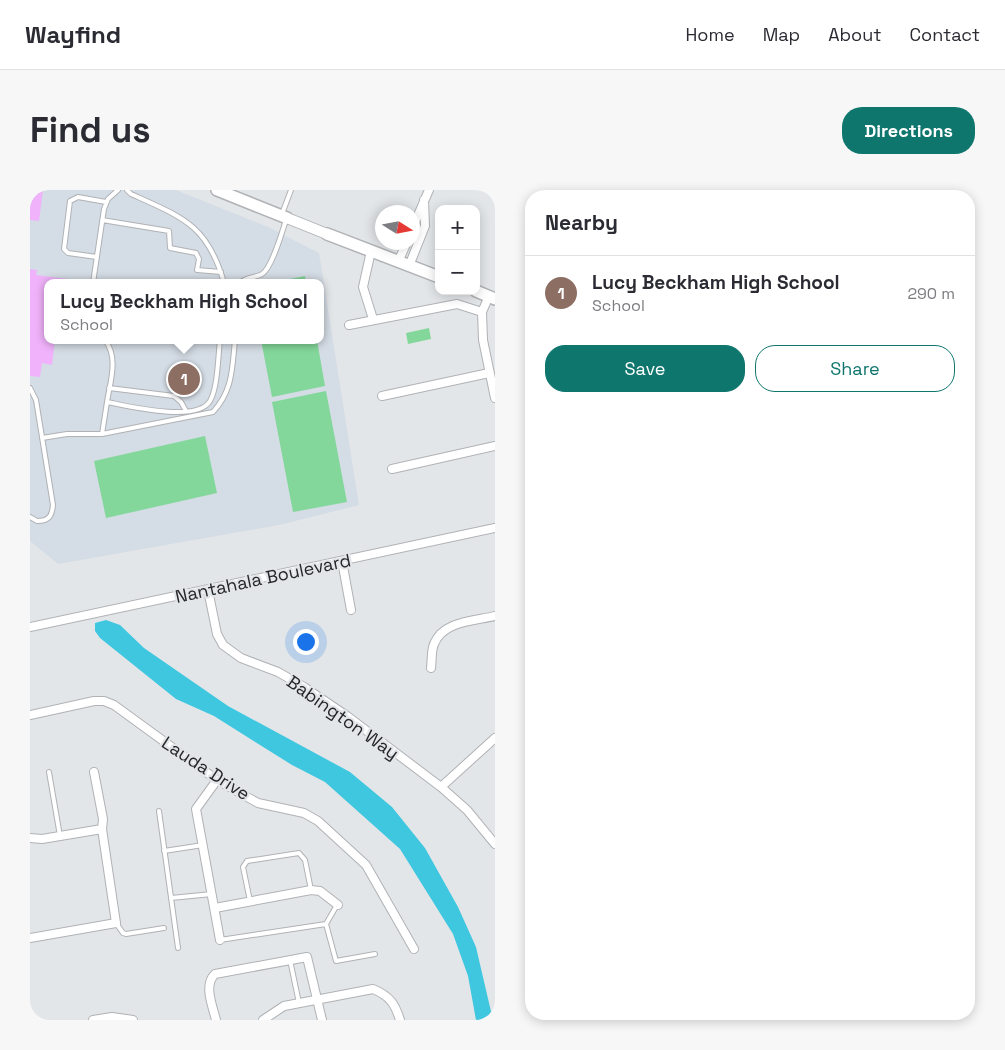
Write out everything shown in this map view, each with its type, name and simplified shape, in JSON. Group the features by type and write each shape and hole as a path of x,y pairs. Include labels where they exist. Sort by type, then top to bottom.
{"main road":[{"path":"216,190 284,217"},
{"path":"327,234 435,276"},
{"path":"480,293 492,298"}],"street":[{"path":"420,210 429,190"},
{"path":"404,264 425,226 424,200"},
{"path":"284,217 327,234"},
{"path":"404,264 406,250"},
{"path":"371,251 364,287 372,319"},
{"path":"492,298 482,312 481,328 495,398"},
{"path":"349,325 457,304 482,312"},
{"path":"382,396 489,373"},
{"path":"392,470 495,446"},
{"name":"Nantahala Boulevard","path":"30,627 495,528"},
{"path":"342,561 351,610"},
{"name":"Babington Way","path":"208,590 217,634 230,651 241,658 278,672 319,696 441,787 467,810 495,844"},
{"path":"431,668 433,645 441,634 453,625 495,616"},
{"name":"Lauda Drive","path":"30,715 94,701 104,701 114,705 217,780 258,802 304,813 318,821 339,838 366,865 414,949"},
{"path":"441,787 495,738"},
{"path":"30,938 116,923 102,829 103,819 94,772"},
{"path":"217,780 196,809 220,940"},
{"path":"30,838 42,839 102,829"},
{"path":"215,908 311,890 320,892 338,905"},
{"path":"216,1020 209,986 211,978 215,974 307,957 322,1020"},
{"path":"263,1020 284,1006 374,989 393,1001 400,1020"},
{"path":"93,1020 112,1017 133,1020"}],"lane":[{"path":"94,279 106,202 118,190"},
{"path":"127,190 131,194 177,215 198,230 212,250 223,279"},
{"path":"244,279 263,274 269,266 291,190"},
{"path":"97,257 68,253 64,249 70,200 78,197 106,202"},
{"path":"102,220 169,231 170,248 196,253 199,258 197,270 221,272"},
{"path":"102,434 114,360 112,351 108,344"},
{"path":"107,402 172,413 203,408 211,399 219,344"},
{"path":"42,438 67,434 102,434 213,412 225,400 230,385 235,344"},
{"path":"30,388 35,398 53,505 52,514 48,519 37,521 30,517"},
{"path":"109,388 174,396 181,402 186,411"},
{"path":"30,401 35,398"},
{"path":"49,772 60,836"},
{"path":"159,811 178,948"},
{"path":"164,851 203,845"},
{"path":"250,901 243,868 247,861 299,854 305,860 311,890"},
{"path":"171,898 212,894"},
{"path":"338,905 326,924 336,961 375,954"},
{"path":"116,923 123,933 126,934 164,928"},
{"path":"220,940 326,924"},
{"path":"290,960 299,1003"}],"shaded area":[{"path":"30,190 176,190 268,227 319,253 323,279 44,279 44,344 324,344 324,284 359,505 279,525 58,564 30,541"}],"green space":[{"path":"305,276 305,279 290,279"},
{"path":"429,328 431,339 408,344 406,333"},
{"path":"262,344 318,344 325,386 272,397"},
{"path":"326,391 347,502 293,512 272,402"},
{"path":"205,436 217,493 106,518 94,461"}],"water":[{"path":"106,620 120,625 144,648 228,706 350,772 392,807 425,848 458,907 476,947 493,1020 476,1020 468,976 453,934 400,849 325,782 292,765 214,716 176,699 100,638 95,631 95,623"}],"building":[{"path":"30,190 43,190 39,221 30,220"},
{"path":"30,269 37,270 36,275 68,279 44,279 44,344 55,344 52,365 42,363 40,377 30,376"}],"place":[{"name":"Lucy Beckham High School","path":"184,379"}]}
